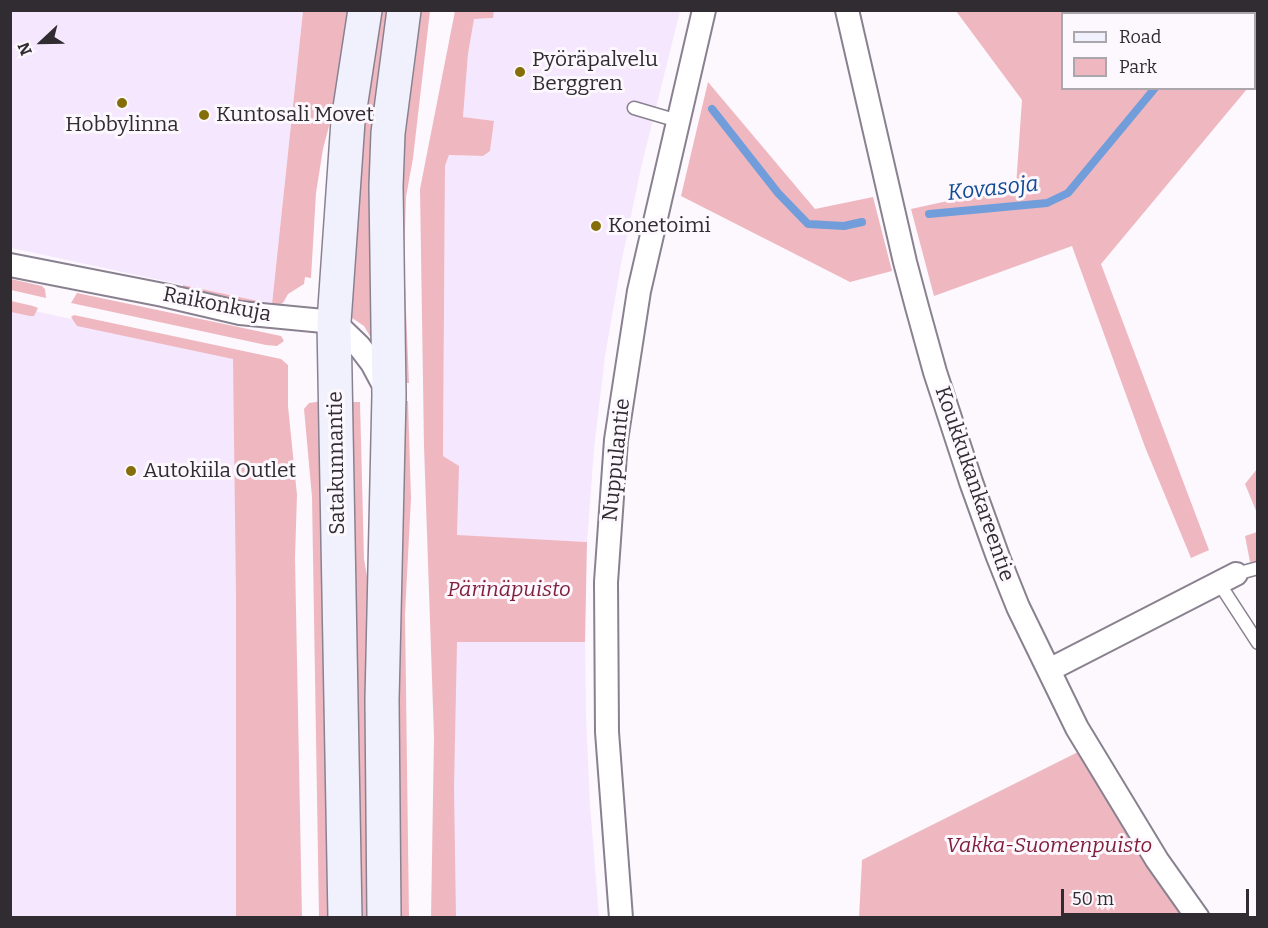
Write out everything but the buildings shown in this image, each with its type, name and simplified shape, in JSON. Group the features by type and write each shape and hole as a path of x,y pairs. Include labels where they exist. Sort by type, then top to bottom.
{"main road":[{"name":"Satakunnantie","path":"345,918 334,322 348,121 365,10"},
{"path":"384,918 381,700 389,395 386,186 390,122 404,10"}],"street":[{"name":"Nuppulantie","path":"621,918 607,720 606,582 616,440 639,291 704,10"},
{"name":"Koukkukankareentie","path":"847,10 905,262 935,372 998,557 1018,607 1077,728 1157,860 1198,918"},
{"name":"Raikonkuja","path":"10,265 163,295 240,313 334,322"},
{"path":"334,322 359,346 372,363 389,395"},
{"path":"1049,670 1237,575"}],"lane":[{"path":"634,108 678,121"},
{"path":"1237,575 1257,643"}],"shaded area":[{"path":"494,10 680,11 640,172 621,264 605,356 594,449 587,542 457,536 458,466 443,456 445,166 449,155 483,156 490,151 494,122 463,117 468,54 474,19 493,18"},
{"path":"11,11 303,11 272,304 11,248"},
{"path":"11,306 267,361 258,917 11,918"},
{"path":"456,642 585,642 590,805 599,917 444,918"}],"green space":[{"path":"303,11 353,11 341,80 323,149 316,193 311,278 305,277 304,284 288,294 283,303 275,306 253,305 186,291 183,285 272,304"},
{"path":"381,11 391,11 370,247 371,338 364,326 352,318 354,242 360,152"},
{"path":"420,11 430,11 413,158 406,197 404,262 409,383 402,383 401,153"},
{"name":"Pärinäpuisto","path":"455,11 494,11 493,18 474,19 468,54 463,117 494,121 490,151 483,156 449,155 445,166 443,456 459,466 457,535 587,542 585,642 457,642 454,788 456,917 431,918 434,737 424,446 420,189"},
{"path":"956,11 1257,11 1258,76 1256,78 1256,12 1061,12 1061,90 1246,90 1101,264 1209,550 1191,558 1145,447 1072,246 934,296 911,209 1016,186 1022,100"},
{"path":"708,82 815,209 873,197 892,271 850,282 681,196"},
{"path":"11,279 42,286 45,289 46,298 11,290"},
{"path":"77,293 281,336 284,341 277,346 266,345 71,303"},
{"path":"11,301 38,308 34,316 11,312"},
{"path":"74,315 281,359 288,365 288,406 297,495 295,558 302,917 236,917 233,359 77,326 71,317"},
{"path":"323,401 333,917 319,917 312,497 304,409 309,403"},
{"path":"402,401 408,401 411,498 405,614 409,917 397,918 395,754 404,494"},
{"path":"350,402 360,402 364,559 369,588 365,660 369,918 358,917"},
{"path":"1257,469 1257,513 1245,484"},
{"path":"1257,532 1257,561 1250,562 1245,536"},
{"name":"Vakka-Suomenpuisto","path":"1078,752 1140,855 1182,914 1178,918 859,918 862,860"}],"waterway":[{"name":"Kovasoja","path":"929,214 1047,203 1068,193 1153,90"},
{"name":"Kovasoja","path":"712,109 778,193 808,224 844,226 862,222"}],"place":[{"name":"Pyöräpalvelu Berggren","path":"520,72"},
{"name":"Hobbylinna","path":"122,103"},
{"name":"Kuntosali Movet","path":"204,115"},
{"name":"Konetoimi","path":"596,226"},
{"name":"Autokiila Outlet","path":"131,471"}]}
